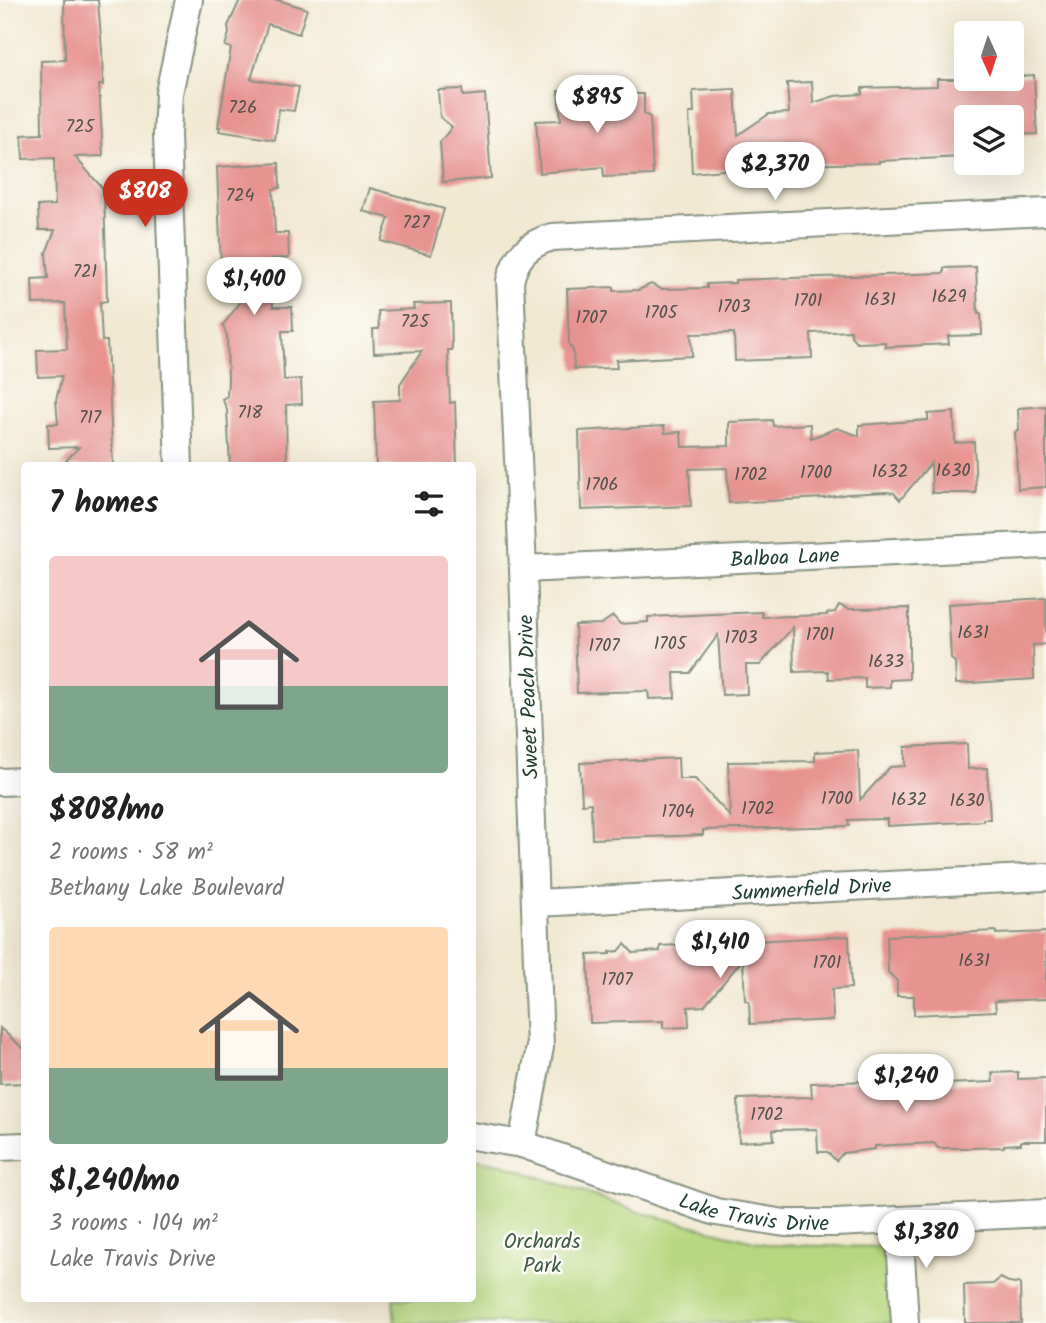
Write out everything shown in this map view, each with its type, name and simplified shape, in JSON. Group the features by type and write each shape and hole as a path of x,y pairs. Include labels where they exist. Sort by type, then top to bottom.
{"street":[{"path":"179,462 167,135 169,93 189,0"},
{"name":"Sweet Peach Drive","path":"522,1144 540,1047 510,281 514,265 523,251 552,237 1046,212"},
{"name":"Balboa Lane","path":"523,569 1046,545"},
{"path":"0,782 21,781"},
{"name":"Summerfield Drive","path":"536,903 1046,877"},
{"name":"Lake Travis Drive","path":"476,1137 522,1144 716,1212 785,1223 899,1221 1046,1213"},
{"path":"0,1147 21,1146"},
{"path":"899,1221 905,1323"}],"green space":[{"name":"Orchards Park","path":"476,1160 502,1164 639,1212 770,1245 887,1247 891,1323 395,1323 393,1302 476,1302"}],"building":[{"path":"64,0 98,0 102,50 103,85 99,85 103,156 75,157 104,190 107,301 100,302 102,341 107,341 113,462 65,462 79,447 49,448 48,424 58,424 56,400 62,376 38,377 37,350 67,349 65,303 33,304 32,279 48,278 46,253 55,230 39,230 38,206 55,205 54,158 23,159 22,135 42,134 41,61 65,60"},
{"path":"240,0 278,0 307,9 299,34 268,24 251,79 299,87 294,111 279,109 275,140 219,131 218,127 231,48 225,46 228,26"},
{"path":"1034,75 1037,134 1024,135 1024,105 954,105 954,157 879,163 790,165 786,174 778,165 692,173 689,113 694,113 693,91 735,89 738,135 769,114 789,113 787,83 812,82 813,103 835,96 862,94 862,88 937,86 937,79 954,79 954,91 1024,91 1024,76"},
{"path":"462,89 463,96 485,94 491,178 443,182 440,142 452,127 440,117 438,90"},
{"path":"584,89 585,93 622,91 622,94 644,94 644,114 650,117 653,175 604,177 603,167 540,173 536,121 561,120 558,91"},
{"path":"279,163 280,188 273,189 275,233 288,233 289,258 270,259 273,307 292,307 293,331 282,331 284,380 301,379 302,404 286,405 287,462 230,462 227,409 222,399 227,396 228,381 227,336 223,325 248,292 222,293 217,167"},
{"path":"370,188 444,209 431,255 381,241 389,218 363,211"},
{"path":"976,267 978,314 981,314 982,335 948,336 949,344 885,347 885,342 857,343 851,336 851,331 811,333 812,358 735,361 734,333 691,334 692,356 616,360 617,368 574,369 573,350 569,345 567,289 614,287 614,291 639,290 651,284 661,289 707,288 707,284 735,283 735,280 944,273 944,268"},
{"path":"451,303 452,350 448,350 450,403 455,402 457,462 376,462 374,401 400,400 400,384 422,351 374,353 373,329 379,329 378,311 414,309 413,304"},
{"path":"1046,406 1046,487 1018,489 1015,432 1019,431 1018,408"},
{"path":"954,412 955,443 974,442 976,493 932,493 931,463 900,500 894,493 886,492 729,503 727,468 689,469 691,506 581,510 579,431 664,426 665,433 681,432 682,447 729,446 729,422 772,420 773,426 810,424 811,438 837,428 859,436 859,425 928,420 928,414"},
{"path":"1046,598 1046,644 1033,645 1034,679 956,684 955,662 951,659 948,604"},
{"path":"839,605 848,609 909,608 909,679 890,680 890,687 865,688 865,678 829,679 828,671 794,672 793,627 760,665 746,665 747,694 722,695 718,635 690,673 674,673 675,698 649,699 648,691 577,693 575,625 601,624 613,616 620,624 648,622 648,617 737,613 762,612 762,617 827,615 835,612"},
{"path":"967,744 968,769 987,768 990,819 983,821 887,826 887,819 848,820 849,826 703,830 703,835 592,839 591,803 582,804 580,763 678,758 679,779 695,779 730,816 728,762 815,761 815,752 858,750 860,800 890,767 905,766 905,747"},
{"path":"996,931 996,934 1046,932 1046,999 995,1001 996,1011 914,1015 914,996 897,996 897,981 888,972 887,936"},
{"path":"849,936 851,988 832,989 833,1020 750,1024 749,1002 745,1000 743,959 704,1006 688,1007 689,1027 663,1028 663,1021 590,1023 588,955 610,954 619,951 625,944 633,953 660,951 660,946"},
{"path":"0,1028 21,1046 21,1083 0,1084"},
{"path":"1018,1072 1018,1079 1046,1078 1046,1141 1021,1141 1021,1144 1004,1147 972,1148 938,1148 934,1143 875,1146 875,1149 843,1153 836,1161 828,1152 818,1152 817,1129 773,1130 774,1140 739,1142 738,1099 812,1097 811,1083 872,1081 872,1088 921,1085 920,1077 945,1075 945,1084 993,1082 992,1073"},
{"path":"1000,1278 1013,1284 1020,1283 1021,1323 965,1323 964,1285 993,1284"}]}
